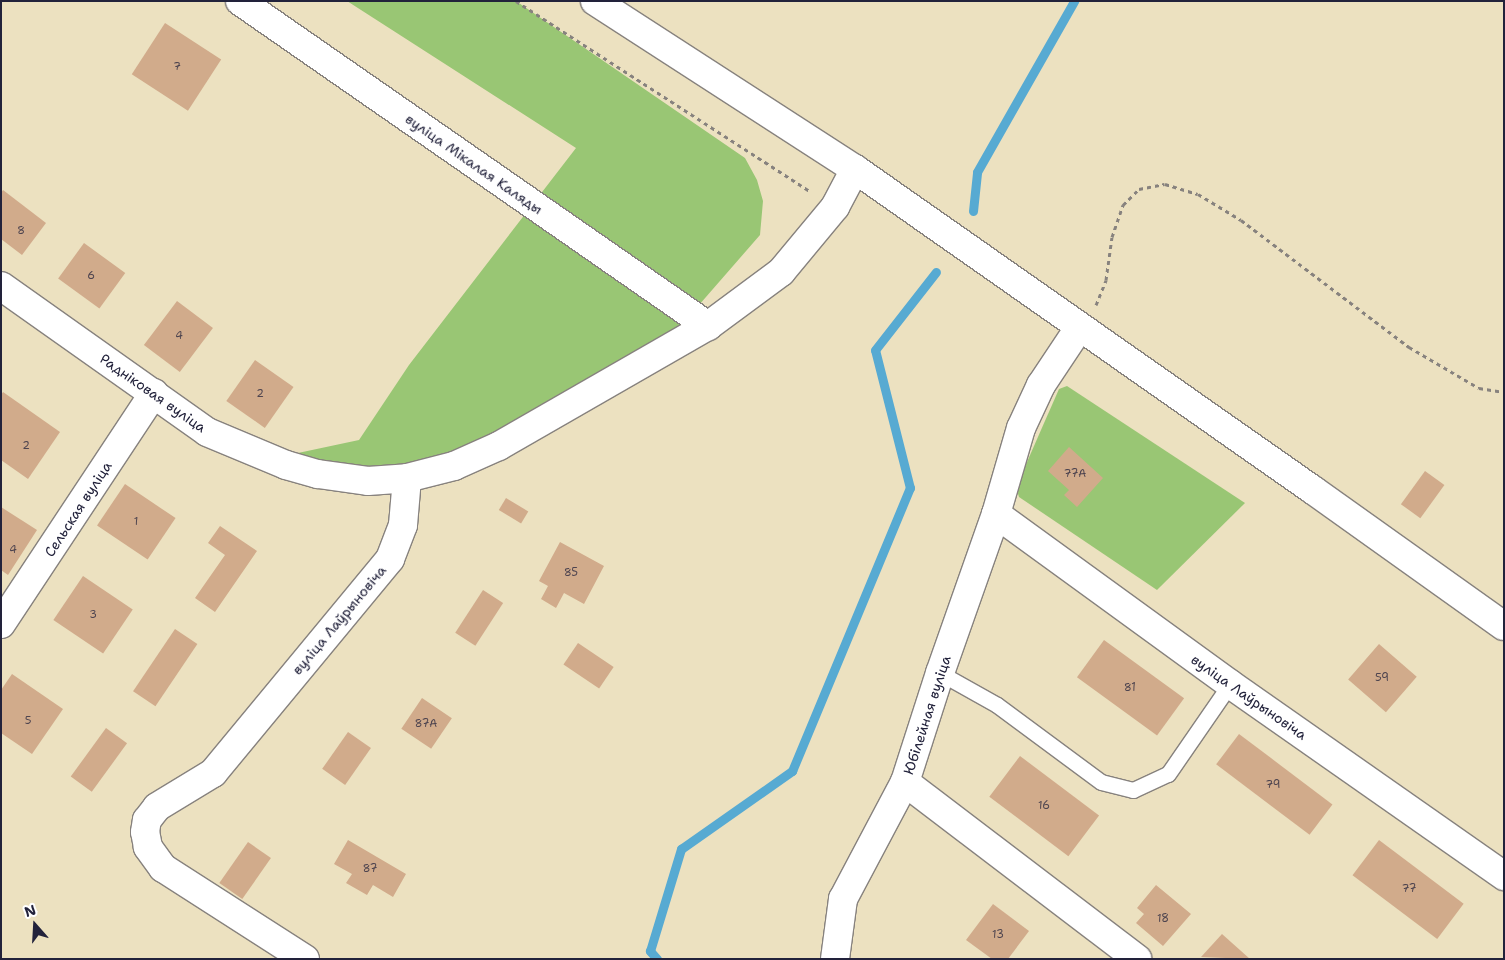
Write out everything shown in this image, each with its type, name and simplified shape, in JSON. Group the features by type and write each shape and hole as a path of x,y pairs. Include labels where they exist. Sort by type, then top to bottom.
{"street":[{"name":"вуліца Мікалая Каляды","path":"240,1 708,326"},
{"path":"594,1 855,169 1079,328 1305,484 1504,626"},
{"path":"407,478 454,466 499,446 708,326 780,272 835,207 855,169"},
{"name":"Радніковая вуліца","path":"1,286 207,432 286,465 318,474 351,480 407,478"},
{"name":"Юбілейная вуліца","path":"1079,328 1041,385 1021,428 996,514 940,673 906,782 1137,959"},
{"name":"Сельская вуліца","path":"1,624 154,394"},
{"name":"вуліца Лаўрыновіча","path":"305,959 163,868 148,847 144,832 147,820 157,807 213,773 390,559 403,525 407,478"},
{"name":"вуліца Лаўрыновіча","path":"996,514 1230,684 1504,876"},
{"path":"835,959 843,899 906,782"}],"lane":[{"path":"940,673 997,705 1101,782 1132,790 1168,774 1230,684"}],"path":[{"path":"516,1 835,207"},
{"path":"1079,328 1094,311 1106,280 1112,237 1123,205 1139,189 1165,184 1198,194 1240,220 1409,347 1479,388 1504,392"}],"green space":[{"path":"347,1 516,1 745,158 757,180 763,201 760,235 672,336 452,458 413,473 265,460 359,440 409,365 576,148"},
{"path":"1067,386 1245,503 1157,590 1019,497 1016,487 1059,389"}],"building":[{"path":"165,23 221,59 188,111 132,74"},
{"path":"3,190 46,223 22,255 1,239 1,193"},
{"path":"84,243 125,273 99,309 58,279"},
{"path":"177,301 213,328 180,372 144,345"},
{"path":"255,360 294,387 265,428 226,401"},
{"path":"3,392 60,432 28,479 1,460 1,395"},
{"path":"1069,447 1103,478 1077,507 1064,495 1069,490 1048,471"},
{"path":"1425,471 1444,485 1420,518 1401,504"},
{"path":"125,484 176,518 148,560 97,525"},
{"path":"506,498 528,511 521,523 499,510"},
{"path":"1,507 37,530 8,575 1,570"},
{"path":"220,526 257,551 215,612 195,598 225,555 208,543"},
{"path":"560,542 604,566 584,604 564,593 556,608 541,599 548,586 539,581"},
{"path":"83,576 133,610 103,653 53,620"},
{"path":"483,590 503,603 475,646 455,633"},
{"path":"175,629 197,644 155,706 133,691"},
{"path":"1104,640 1184,698 1157,735 1077,677"},
{"path":"578,643 614,667 599,689 563,665"},
{"path":"1379,644 1417,677 1386,712 1348,679"},
{"path":"12,674 63,709 32,754 1,733 1,690"},
{"path":"422,698 452,718 431,749 401,729"},
{"path":"106,728 127,743 92,792 71,777"},
{"path":"348,732 371,748 345,785 322,769"},
{"path":"1239,734 1332,804 1310,835 1216,764"},
{"path":"1020,756 1099,816 1068,856 989,797"},
{"path":"348,840 406,874 393,897 373,885 367,895 346,883 352,874 334,864"},
{"path":"1379,840 1464,904 1437,939 1353,875"},
{"path":"248,842 271,858 242,899 219,883"},
{"path":"1156,885 1191,914 1163,946 1136,923 1144,914 1137,908"},
{"path":"993,904 1029,931 1008,959 992,959 966,940"},
{"path":"1222,934 1250,959 1201,957"}],"waterway":[{"path":"973,211 977,172 1074,1"},
{"path":"657,959 650,951 681,849 792,771 910,488 875,350 936,272"}]}
